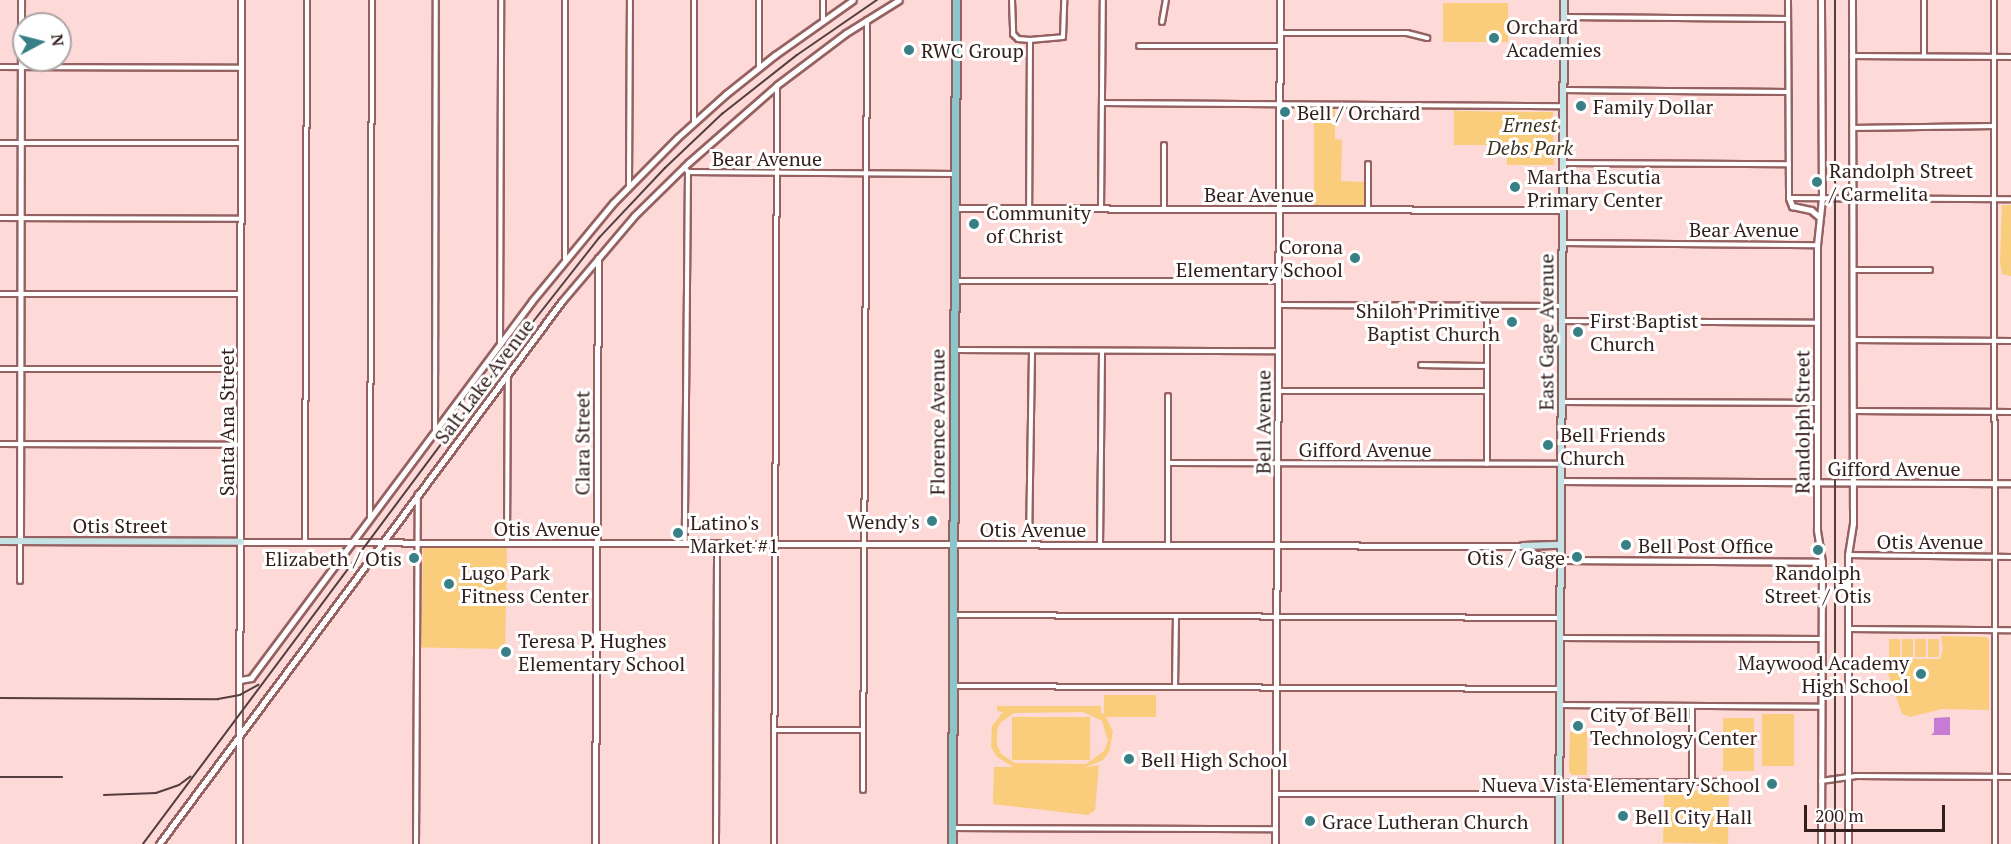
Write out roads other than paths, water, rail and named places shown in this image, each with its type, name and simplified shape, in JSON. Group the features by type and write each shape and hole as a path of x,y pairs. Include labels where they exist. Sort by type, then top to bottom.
{"main road":[{"name":"Florence Avenue","path":"952,844 956,0"},
{"name":"East Gage Avenue","path":"1559,844 1564,0"},
{"name":"Otis Street","path":"0,541 241,542"},
{"path":"1523,546 1561,545"}],"street":[{"name":"Santa Ana Street","path":"239,844 242,0"},
{"path":"305,542 307,0"},
{"path":"370,518 372,0"},
{"path":"435,431 436,0"},
{"path":"500,344 501,0"},
{"path":"565,0 565,259"},
{"path":"629,185 630,0"},
{"path":"694,0 694,122"},
{"path":"759,0 759,68"},
{"path":"823,0 823,20"},
{"name":"Salt Lake Avenue","path":"240,680 251,678 565,259 629,185 694,122 759,68 853,0"},
{"name":"Salt Lake Avenue","path":"159,844 418,494 598,258 686,170 777,85 867,20 899,0"},
{"path":"1012,0 1013,34 1018,39 1030,40 1063,38 1064,0"},
{"path":"1101,209 1102,0"},
{"path":"1162,22 1166,0"},
{"name":"Bell Avenue","path":"1275,844 1280,0"},
{"path":"1788,0 1789,198 1792,206 1811,210 1819,217"},
{"name":"Randolph Street","path":"1821,0 1822,198 1816,244 1817,529 1822,562 1821,844"},
{"path":"1848,844 1848,555 1853,524 1852,0"},
{"path":"1924,0 1924,56"},
{"path":"1994,0 1995,844"},
{"path":"1564,17 1788,19"},
{"path":"863,790 867,20"},
{"path":"1280,33 1407,33 1427,38"},
{"path":"1029,208 1030,40"},
{"path":"1139,46 1280,46"},
{"path":"1852,56 2011,57"},
{"path":"72,68 241,68"},
{"path":"20,581 21,72"},
{"path":"774,844 777,85"},
{"path":"1564,90 1788,92"},
{"path":"1102,103 1564,106"},
{"path":"1853,128 1994,126"},
{"path":"0,143 241,143"},
{"path":"1164,145 1164,209"},
{"path":"1563,163 1789,164"},
{"path":"1368,164 1368,210"},
{"path":"686,170 686,543"},
{"name":"Bear Avenue","path":"686,170 955,174"},
{"path":"1789,198 2011,199"},
{"name":"Bear Avenue","path":"955,208 1563,210"},
{"path":"0,218 241,219"},
{"name":"Bear Avenue","path":"1563,243 1816,244"},
{"name":"Clara Street","path":"595,844 598,258"},
{"path":"1853,270 1930,270"},
{"path":"955,281 1278,281"},
{"path":"0,294 241,294"},
{"path":"1278,305 1563,306"},
{"path":"1487,306 1487,464"},
{"path":"1562,321 1817,323"},
{"path":"1853,340 2011,341"},
{"path":"954,350 1278,351"},
{"path":"1029,544 1032,351"},
{"path":"1100,545 1102,351"},
{"path":"1421,365 1487,366"},
{"path":"0,369 241,369"},
{"path":"507,542 508,374"},
{"path":"1278,391 1487,391"},
{"path":"1168,396 1168,545"},
{"path":"1562,402 1817,403"},
{"path":"1852,411 2011,412"},
{"path":"0,444 240,445"},
{"name":"Gifford Avenue","path":"1168,463 1561,464"},
{"name":"Gifford Avenue","path":"1561,481 2011,483"},
{"path":"416,844 418,494"},
{"name":"Otis Avenue","path":"241,542 1523,546 1539,556 1561,560 1822,562"},
{"path":"716,844 717,543"},
{"name":"Otis Avenue","path":"1848,555 2011,557"},
{"path":"953,615 1560,618"},
{"path":"1175,687 1176,616"},
{"path":"1848,629 2011,630"},
{"path":"1560,638 1822,639"},
{"path":"953,686 1560,689"},
{"path":"1560,705 1821,707"},
{"path":"1692,707 1692,783"},
{"path":"774,730 863,729"},
{"path":"1821,781 1847,777 2011,777"},
{"path":"1560,783 1722,782"},
{"path":"1275,794 1560,794"},
{"path":"952,828 1275,829"}],"railway":[{"path":"143,844 518,341 599,238 665,168 722,114 797,55 877,0"},
{"path":"1836,0 1836,844"},
{"path":"0,698 218,699 240,695 258,685"},
{"path":"0,777 62,777"},
{"path":"104,795 156,793 179,785 190,777"}],"place":[{"name":"Orchard Academies","path":"1494,38"},
{"name":"RWC Group","path":"909,50"},
{"name":"Family Dollar","path":"1581,106"},
{"name":"Bell / Orchard","path":"1285,112"},
{"name":"Randolph Street / Carmelita","path":"1817,182"},
{"name":"Martha Escutia Primary Center","path":"1515,187"},
{"name":"Community of Christ","path":"974,224"},
{"name":"Corona Elementary School","path":"1355,258"},
{"name":"Shiloh Primitive Baptist Church","path":"1512,322"},
{"name":"First Baptist Church","path":"1578,332"},
{"name":"Bell Friends Church","path":"1548,445"},
{"name":"Wendy's","path":"932,521"},
{"name":"Latino's Market #1","path":"678,533"},
{"name":"Bell Post Office","path":"1626,545"},
{"name":"Randolph Street / Otis","path":"1818,550"},
{"name":"Otis / Gage","path":"1577,557"},
{"name":"Elizabeth / Otis","path":"414,558"},
{"name":"Lugo Park Fitness Center","path":"449,584"},
{"name":"Teresa P. Hughes Elementary School","path":"506,652"},
{"name":"Maywood Academy High School","path":"1921,674"},
{"name":"City of Bell Technology Center","path":"1578,726"},
{"name":"Bell High School","path":"1129,759"},
{"name":"Nueva Vista Elementary School","path":"1772,784"},
{"name":"Bell City Hall","path":"1623,816"},
{"name":"Grace Lutheran Church","path":"1310,821"}],"park label":[{"name":"Ernest Debs Park","path":"1530,136"}]}
